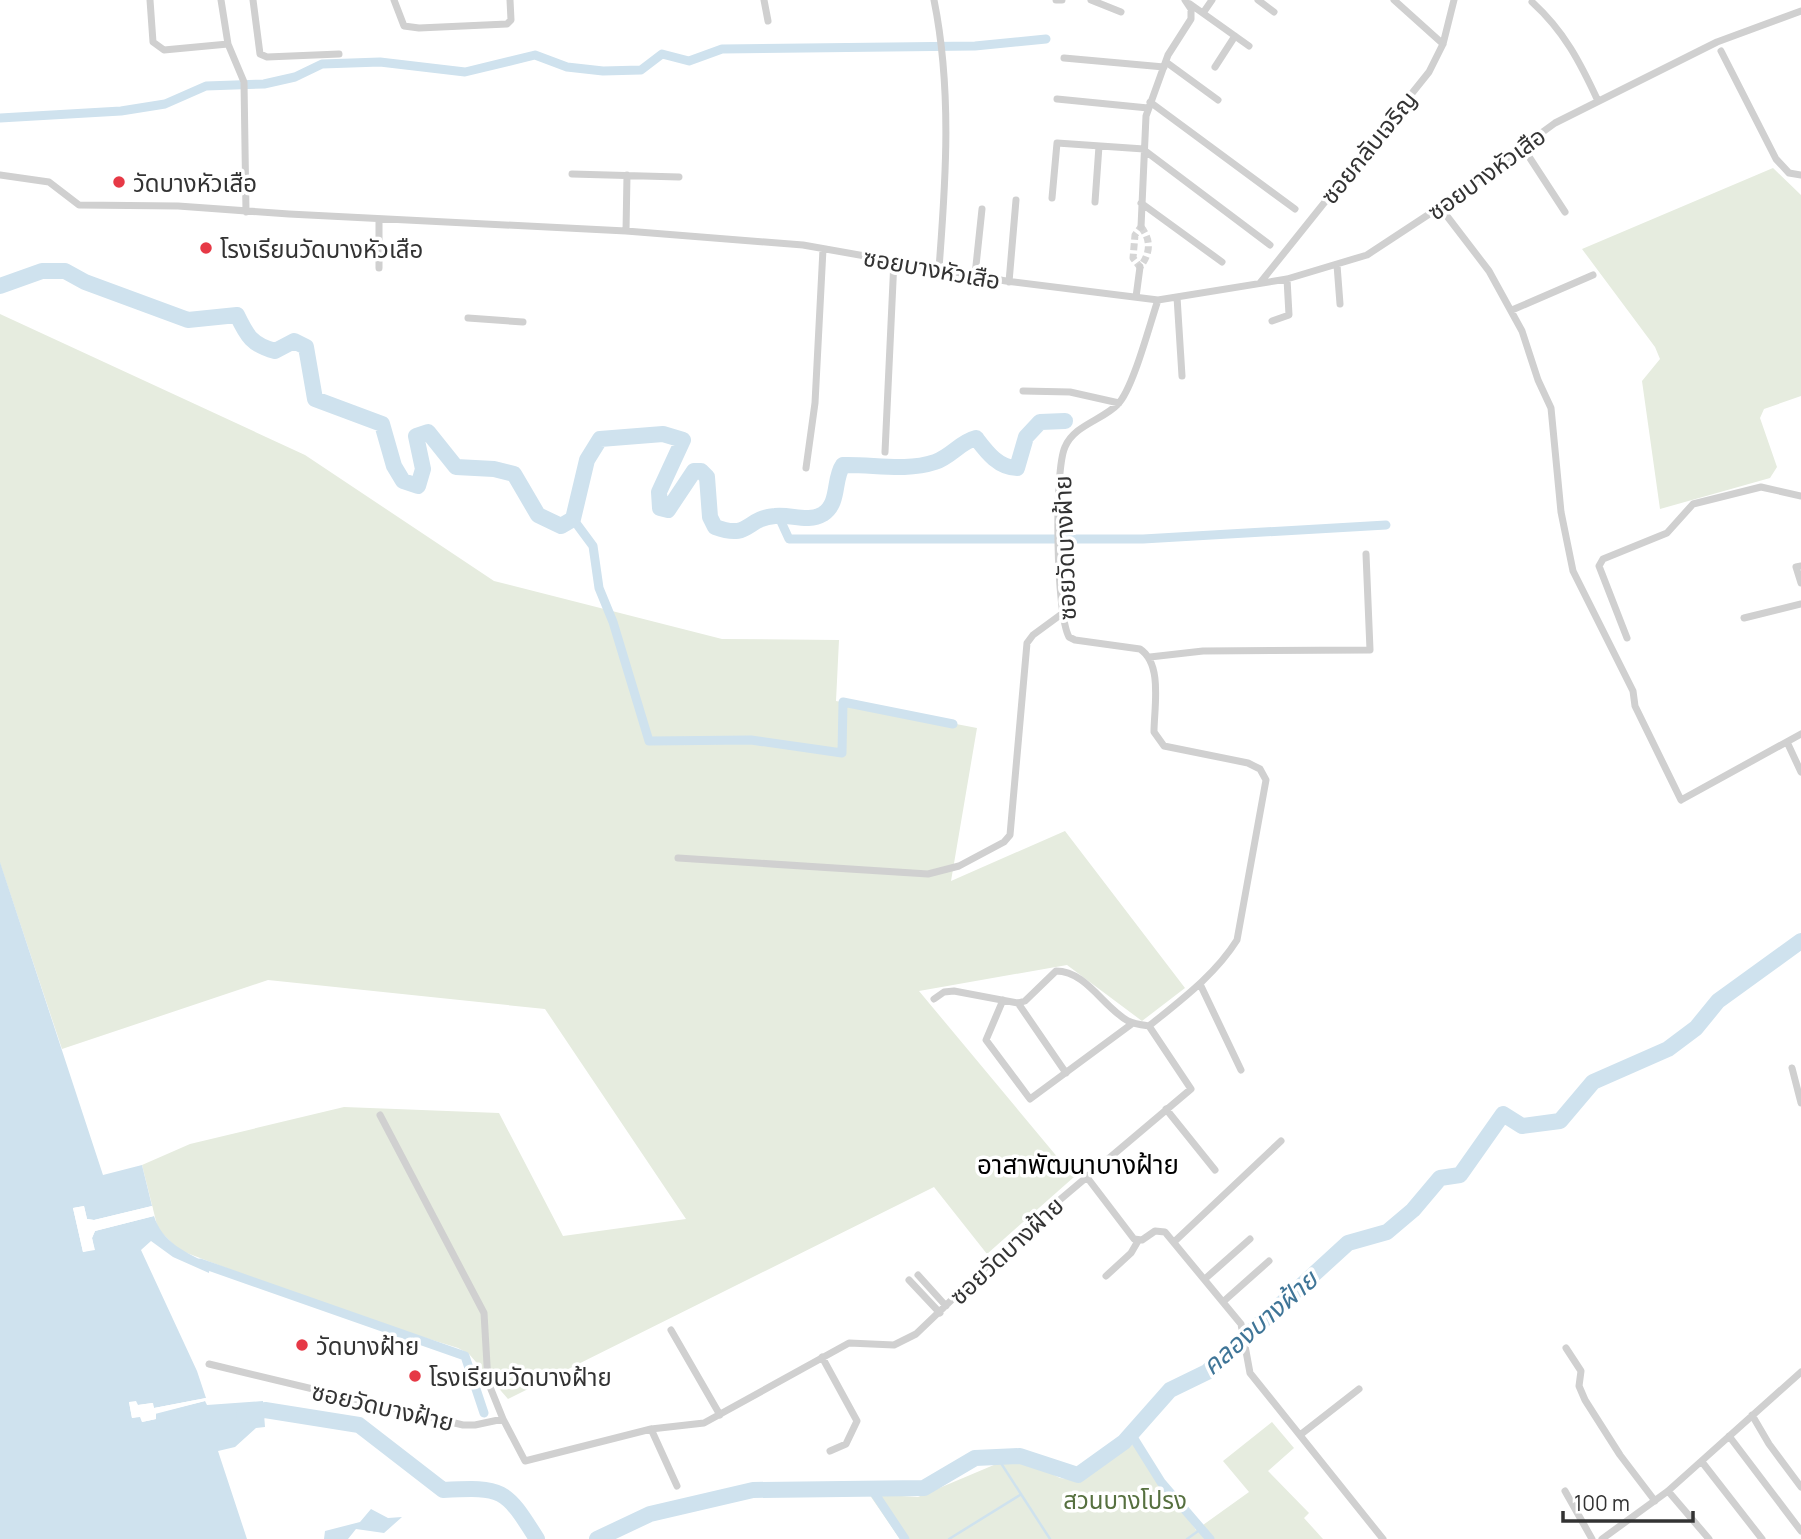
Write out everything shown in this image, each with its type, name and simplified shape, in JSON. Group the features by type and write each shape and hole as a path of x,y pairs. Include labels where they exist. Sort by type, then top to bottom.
{"street":[{"path":"150,0 153,42 158,47 164,50 228,44"},
{"path":"222,0 228,44 244,82 246,212"},
{"path":"253,0 260,54 267,57 339,54"},
{"path":"394,0 404,26 419,28 507,24 511,20 510,0"},
{"path":"764,0 768,21"},
{"path":"934,0 944,56 946,166 939,268"},
{"path":"1056,0 1062,0"},
{"path":"1091,0 1121,12"},
{"path":"1185,0 1249,46"},
{"path":"1141,227 1149,105 1165,65 1191,19 1191,9 1185,0"},
{"path":"1203,13 1212,0"},
{"path":"1258,0 1273,12"},
{"path":"1394,0 1443,44"},
{"name":"ซอยกลับเจริญ","path":"1260,284 1429,72 1443,44 1454,0"},
{"path":"1532,2 1552,19 1571,44 1598,101"},
{"name":"ซอยบางหัวเสือ","path":"0,175 49,182 79,205 178,206 246,212 626,231 822,249 1009,282 1158,300 1287,279 1337,265 1379,249 1555,123 1598,101 1801,11"},
{"path":"1214,67 1236,36"},
{"path":"1719,47 1776,159 1788,173 1801,175"},
{"path":"1064,58 1165,65 1218,100"},
{"path":"1057,99 1149,105 1295,209"},
{"path":"1052,198 1055,145 1060,142 1144,150 1270,245"},
{"path":"1095,202 1099,145"},
{"path":"1522,146 1566,212"},
{"path":"572,174 679,177"},
{"path":"626,231 627,175"},
{"path":"1009,282 1016,200"},
{"path":"1141,203 1222,262"},
{"path":"1440,207 1489,271 1512,310 1551,408 1561,512 1573,571 1633,691 1635,706 1682,800 1801,734"},
{"path":"975,275 982,209"},
{"path":"379,219 379,268"},
{"path":"806,468 815,403 822,249"},
{"path":"885,452 894,260"},
{"path":"1337,265 1340,304"},
{"path":"1136,297 1140,267"},
{"path":"1512,310 1593,275"},
{"path":"1272,321 1289,315 1287,279"},
{"path":"1177,297 1182,376"},
{"path":"1023,391 1070,392 1119,403 1158,300"},
{"path":"468,318 523,322"},
{"name":"ซอยวัดบางฝ้าย","path":"1119,403 1076,433 1063,449 1058,533 1063,613 1066,631 1075,640 1140,649 1150,657"},
{"path":"1627,638 1599,566 1603,559 1667,533 1693,504 1761,487 1801,496"},
{"path":"934,999 944,992 954,991 1018,1003 1025,1001 1056,971 1065,971 1133,1023 1149,1026 1200,984 1226,958 1237,940 1266,780 1260,769 1248,763 1164,746 1157,740 1154,732 1154,669 1150,657 1203,651 1370,650 1366,554"},
{"path":"1801,566 1796,567 1801,583"},
{"path":"1744,618 1801,604"},
{"path":"677,858 928,874 959,866 1004,842 1013,828 1017,729 1027,643 1033,635 1063,613"},
{"path":"1787,742 1801,772"},
{"path":"1200,984 1241,1070"},
{"path":"1003,1000 986,1040 1030,1099 1133,1023"},
{"path":"1018,1003 1066,1073"},
{"name":"ซอยวัดบางฝ้าย","path":"209,1364 463,1424 475,1425 503,1419 525,1461 651,1429 704,1423 849,1343 902,1343 940,1313 1019,1234 1191,1089 1149,1026"},
{"path":"1792,1068 1801,1103"},
{"path":"1166,1109 1214,1170"},
{"path":"380,1115 484,1313 488,1335 488,1382 503,1419"},
{"path":"1174,1242 1281,1140"},
{"path":"1086,1176 1138,1241"},
{"path":"1106,1276 1131,1254 1138,1241 1160,1230 1174,1242 1206,1278 1244,1332 1248,1368 1383,1539"},
{"path":"1206,1278 1250,1239"},
{"path":"1223,1301 1269,1261"},
{"path":"918,1275 946,1306"},
{"path":"909,1280 940,1313"},
{"path":"671,1330 720,1415"},
{"path":"1566,1348 1581,1371 1580,1392 1584,1400 1620,1455 1655,1501"},
{"path":"822,1357 832,1380 857,1421 846,1444 830,1451"},
{"path":"1602,1539 1668,1491 1801,1372"},
{"path":"1300,1435 1359,1389"},
{"path":"1752,1415 1769,1444 1801,1487"},
{"path":"651,1429 677,1486"},
{"path":"1729,1436 1801,1531"},
{"path":"1702,1462 1762,1539"},
{"path":"1565,1491 1592,1539"},
{"path":"1668,1491 1709,1539"}],"green space":[{"path":"1773,168 1801,195 1801,396 1764,409 1760,418 1777,467 1770,478 1660,509 1642,381 1660,359 1655,347 1582,249"},
{"path":"0,314 305,455 494,581 722,639 839,640 836,701 977,728 951,881 1065,831 1185,988 1142,1021 1067,965 919,991 1074,1177 987,1254 934,1187 508,1399 469,1354 458,1348 336,1310 179,1250 158,1229 142,1165 190,1144 344,1107 499,1113 563,1236 686,1219 545,1009 268,980 62,1049 0,863"},
{"name":"สวนบางโปรง","path":"1272,1422 1294,1448 1268,1471 1309,1513 1304,1518 1323,1539 900,1539 869,1494 918,1497 1008,1459 1030,1463 1060,1478 1076,1480 1135,1443 1196,1530 1249,1492 1223,1461"}],"water":[{"path":"0,862 103,1175 142,1165 152,1206 94,1220 87,1219 84,1206 73,1208 83,1252 94,1249 92,1238 95,1231 154,1216 169,1240 210,1264 209,1273 173,1257 151,1241 141,1250 197,1371 206,1398 154,1408 152,1403 138,1405 129,1402 132,1418 141,1416 142,1422 156,1419 155,1414 205,1401 207,1405 263,1401 265,1427 256,1428 235,1447 218,1451 247,1539 0,1539"},
{"path":"371,1509 388,1518 402,1517 384,1533 356,1529 348,1539 324,1539 325,1531 360,1522"}],"pier":[{"path":"84,1206 87,1219 94,1220 152,1206 153,1210 94,1224 85,1221 82,1210 77,1211 86,1248 90,1247 88,1237 94,1228 153,1212 154,1216 95,1231 92,1238 95,1250 83,1252 73,1208"},
{"path":"206,1398 205,1401 156,1413 156,1419 142,1422 140,1417 132,1418 129,1402 136,1401 138,1405 153,1403 154,1408"}],"waterway":[{"path":"0,118 121,111 165,104 206,86 264,84 295,77 322,64 380,62 465,72 535,55 567,67 603,71 641,70 662,54 689,61 722,49 975,46 1046,39"},
{"path":"0,286 42,271 65,271 85,282 188,320 237,315 247,334 261,346 275,351 294,341 306,347 315,399 382,424 394,466 403,481 418,486 423,469 416,436 428,432 456,467 494,469 514,474 538,515 561,526 573,519 587,460 600,439 663,434 683,440 659,492 660,508 668,510 694,471 701,471 707,477 710,517 715,527 735,531 765,518 811,518 823,514 832,504 843,465 924,465 941,459 976,438 998,462 1017,468 1026,437 1040,422 1065,421"},
{"path":"778,515 789,539 1143,539 1386,525"},
{"path":"573,519 593,546 599,588 613,622 649,741 751,740 842,753 843,702 953,724"},
{"name":"คลองบางฝ้าย","path":"597,1539 650,1514 753,1490 924,1488 975,1458 1020,1456 1078,1475 1124,1442 1170,1390 1207,1372 1348,1243 1387,1232 1413,1210 1440,1178 1460,1175 1503,1114 1522,1126 1560,1121 1593,1082 1668,1049 1696,1028 1718,1001 1801,941"},
{"path":"200,1263 465,1356 484,1413"},
{"name":"คลองบางฝ้าย","path":"244,1415 265,1410 359,1425 443,1490 478,1489 500,1494 517,1509 537,1539"},
{"path":"1131,1434 1161,1482 1210,1539"},
{"path":"997,1457 1050,1539"},
{"path":"871,1488 905,1539"},
{"path":"949,1539 1020,1495"},
{"path":"1187,1539 1201,1529"}],"tunnel":[{"path":"1141,227 1147,237 1148,247 1140,267 1133,258 1135,235 1141,227"}],"place":[{"name":"วัดบางหัวเสือ","path":"119,182"},
{"name":"โรงเรียนวัดบางหัวเสือ","path":"206,248"},
{"name":"วัดบางฝ้าย","path":"302,1345"},
{"name":"โรงเรียนวัดบางฝ้าย","path":"415,1376"}],"district":[{"name":"อาสาพัฒนาบางฝ้าย","path":"1078,1164"}]}
